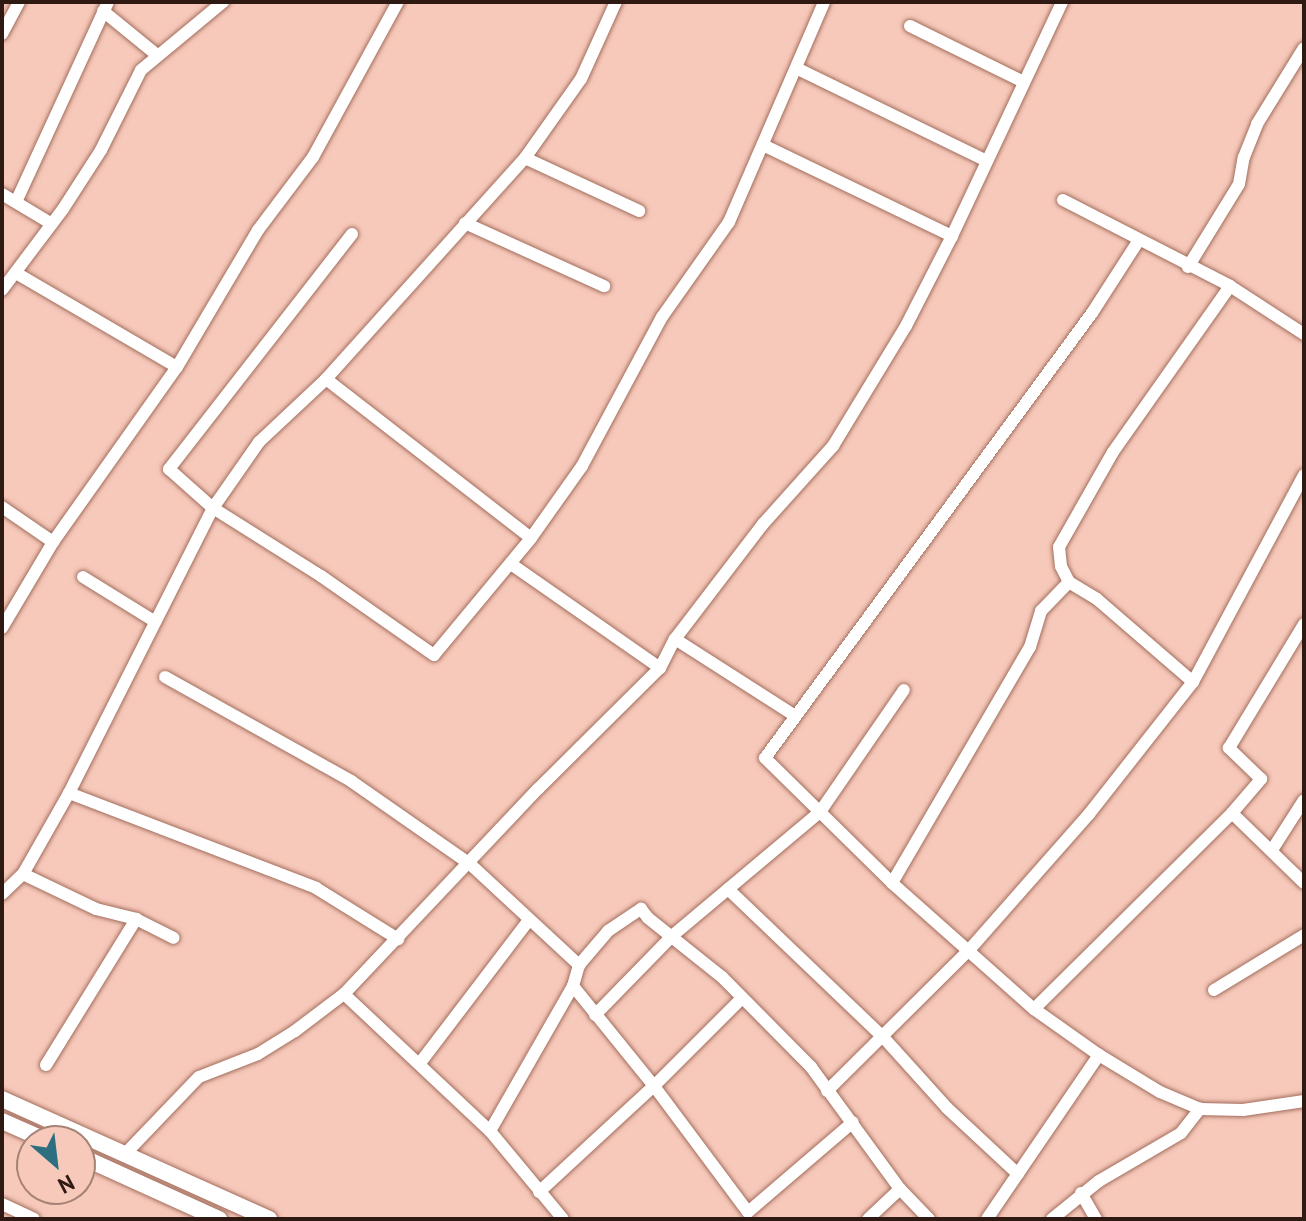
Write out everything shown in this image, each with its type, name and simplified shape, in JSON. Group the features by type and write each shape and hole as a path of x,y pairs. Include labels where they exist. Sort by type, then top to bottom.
{"main road":[{"path":"2,1099 269,1219"},
{"path":"96,1163 219,1219"}],"street":[{"path":"2,34 19,2"},
{"path":"2,290 52,224 101,150 141,70 223,2"},
{"path":"2,628 53,542 177,367 258,230 313,157 398,2"},
{"path":"2,894 23,874 69,793 213,508 259,442 326,379 525,158 581,79 616,2"},
{"path":"352,234 169,469 213,508 321,576 434,655 511,564 582,466 662,317 729,222 824,2"},
{"path":"126,1153 199,1077 258,1054 344,994 538,789 660,668 675,639 763,524 833,446 906,326 952,236 1062,2"},
{"path":"16,202 105,7 157,55"},
{"path":"910,26 1024,82"},
{"path":"1188,267 1239,184 1257,124 1304,48"},
{"path":"796,68 987,161"},
{"path":"763,145 952,236"},
{"path":"525,158 639,211"},
{"path":"2,194 52,224"},
{"path":"1063,200 1230,286 1304,334"},
{"path":"465,223 604,286"},
{"path":"1139,240 1092,313 765,758 892,883 970,949 1034,1009 1099,1055 1160,1092 1200,1109 1243,1110 1304,1101"},
{"path":"16,273 177,367"},
{"path":"1193,682 1097,599 1069,582 1061,566 1059,547 1113,452 1230,286"},
{"path":"326,379 531,538"},
{"path":"827,1091 884,1038 970,949 1089,814 1193,682 1304,475"},
{"path":"2,507 53,542"},
{"path":"511,564 660,668"},
{"path":"83,577 154,621"},
{"path":"892,883 1030,647 1041,611 1069,582"},
{"path":"1034,1009 1232,813 1261,779 1229,748 1304,624"},
{"path":"675,639 794,715"},
{"path":"165,677 351,781 470,864 579,965"},
{"path":"595,1015 672,936 820,812 904,690"},
{"path":"69,793 316,888 398,939"},
{"path":"1272,850 1304,800"},
{"path":"1232,813 1304,883"},
{"path":"23,874 96,909 136,919 174,938"},
{"path":"728,889 884,1038 947,1108 1018,1174"},
{"path":"490,1131 573,986 579,965 608,931 641,909 722,977 740,1000 811,1067 900,1189 929,1219"},
{"path":"46,1065 136,919"},
{"path":"420,1063 528,921"},
{"path":"1214,990 1304,935"},
{"path":"573,986 654,1086 748,1212 853,1122"},
{"path":"344,994 490,1131 563,1219"},
{"path":"539,1192 654,1086 740,1000"},
{"path":"987,1219 1099,1055"},
{"path":"1052,1219 1081,1193 1181,1133 1200,1109"},
{"path":"868,1219 900,1189"},
{"path":"1081,1193 1096,1219"},
{"path":"2,1204 34,1219"}]}
